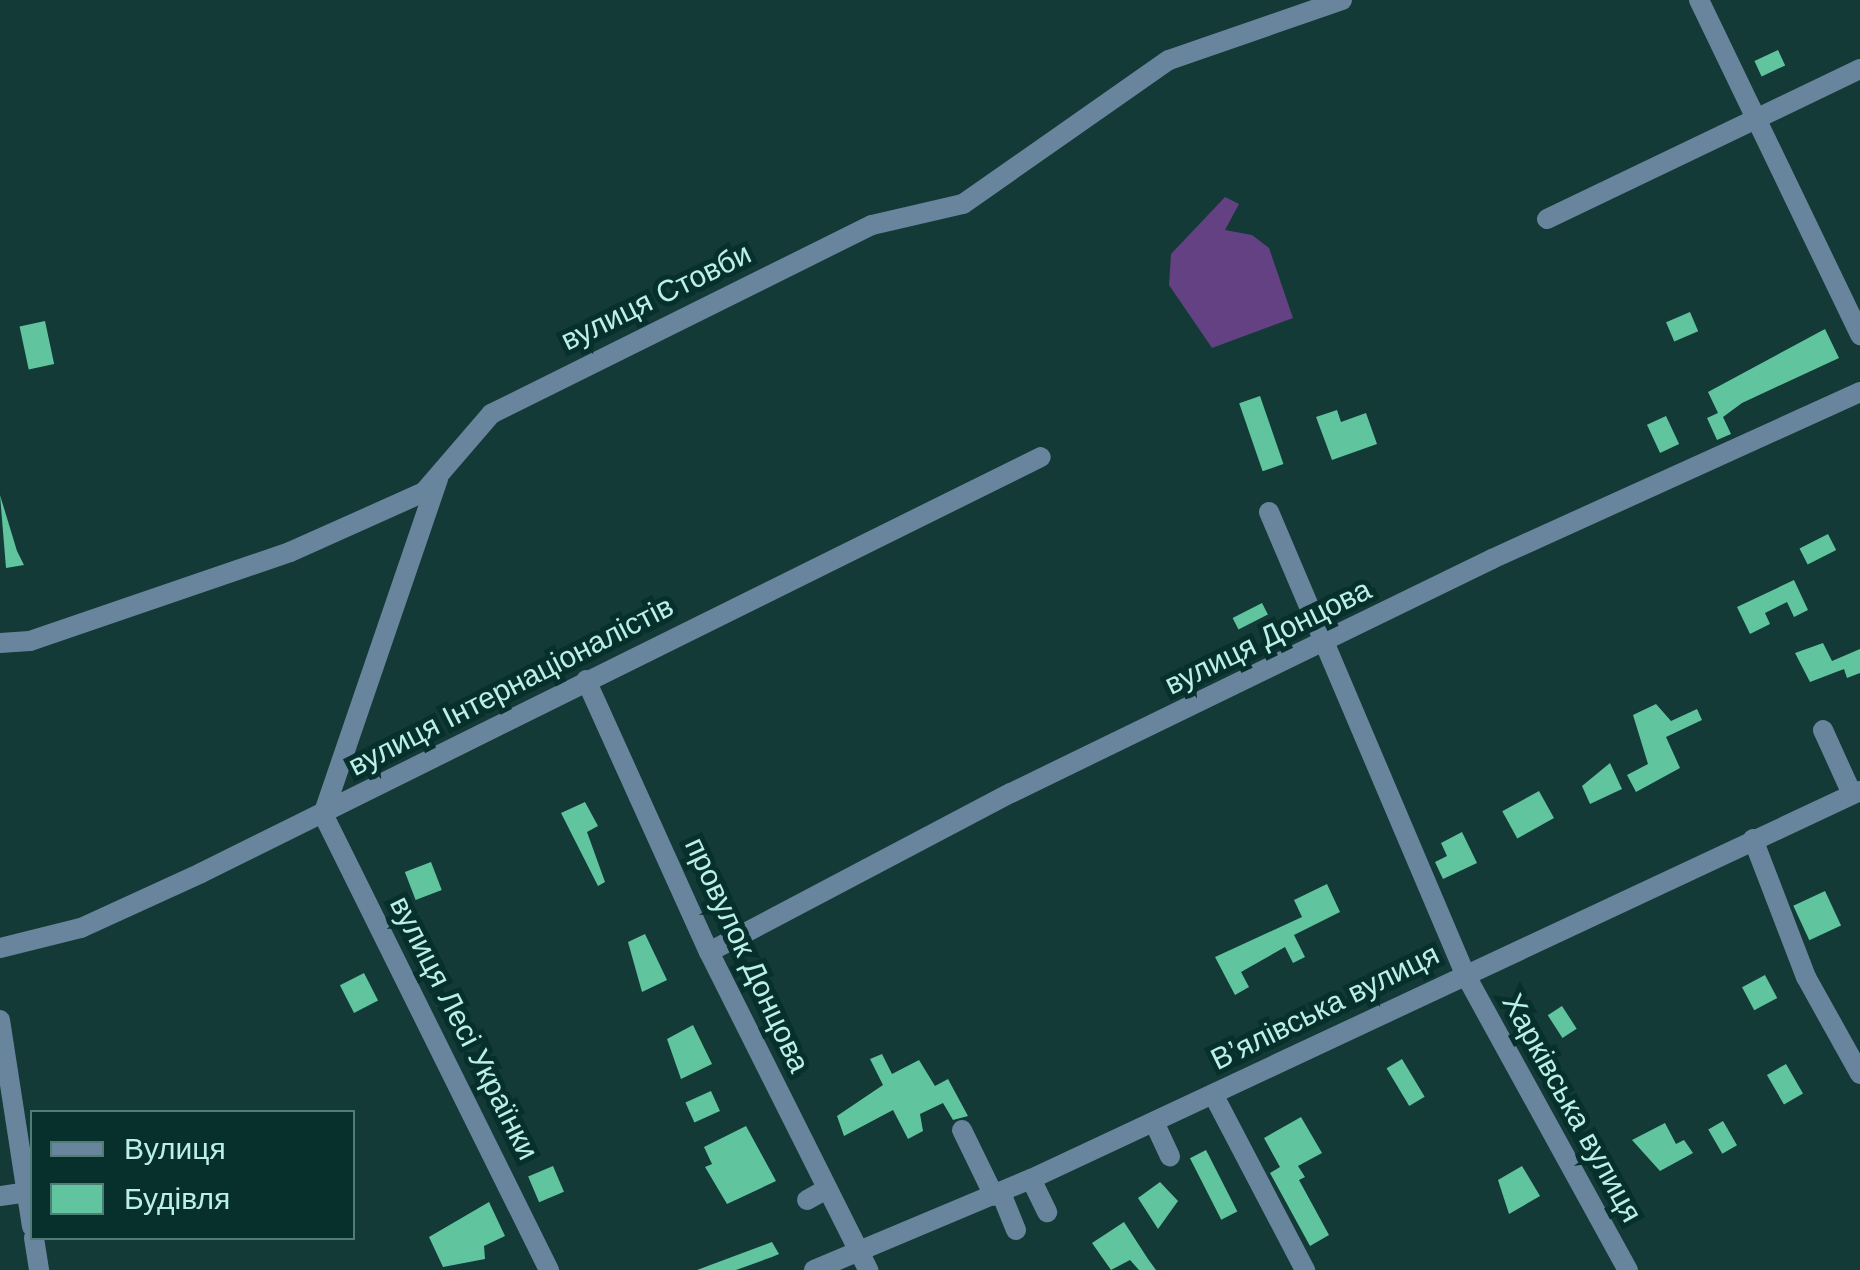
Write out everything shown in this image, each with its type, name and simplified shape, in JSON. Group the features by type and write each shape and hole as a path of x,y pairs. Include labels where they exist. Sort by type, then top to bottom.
{"street":[{"name":"вулиця Стовби","path":"0,643 30,641 290,552 424,492 491,414 550,382 872,224 963,204 1169,60 1342,0"},
{"path":"1698,0 1860,335"},
{"path":"1547,219 1860,69"},
{"name":"вулиця Донцова","path":"709,952 1011,793 1327,644 1492,559 1860,392"},
{"name":"вулиця Інтернаціоналістів","path":"0,948 81,928 323,814 1041,457"},
{"path":"323,814 441,473"},
{"name":"Харківська вулиця","path":"1269,512 1465,974 1628,1270"},
{"name":"провулок Донцова","path":"586,680 709,952 863,1262"},
{"path":"1823,730 1856,793"},
{"name":"В’ялівська вулиця","path":"814,1270 863,1262 997,1194 1856,793"},
{"name":"вулиця Лесі Українки","path":"323,814 544,1244 549,1270"},
{"path":"1752,839 1806,977 1860,1074"},
{"path":"0,1020 30,1213"},
{"path":"1213,1094 1305,1270"},
{"path":"1154,1122 1170,1157"},
{"path":"962,1130 1016,1230"},
{"path":"1031,1179 1047,1212"},
{"path":"807,1200 827,1189"},
{"path":"0,1196 27,1192"},
{"path":"34,1240 39,1270"}],"shaded area":[{"path":"1225,197 1239,204 1225,230 1252,235 1269,248 1293,318 1212,348 1169,285 1171,254"}],"building":[{"path":"1778,50 1785,65 1762,76 1754,61"},
{"path":"1690,312 1698,331 1674,341 1666,322"},
{"path":"45,321 54,364 29,369 20,326"},
{"path":"1825,329 1839,358 1742,403 1723,417 1731,434 1717,440 1707,418 1718,413 1708,392"},
{"path":"1260,396 1283,464 1263,471 1239,403"},
{"path":"1337,410 1341,422 1366,413 1377,444 1332,460 1316,417"},
{"path":"1666,416 1679,444 1660,453 1647,425"},
{"path":"0,495 17,551 24,565 6,568"},
{"path":"1828,534 1836,550 1808,565 1799,549"},
{"path":"1794,580 1808,610 1794,617 1787,602 1765,613 1770,624 1750,634 1737,607"},
{"path":"1262,603 1268,615 1238,630 1233,618"},
{"path":"1823,643 1832,661 1860,649 1860,673 1847,678 1844,669 1810,682 1795,653"},
{"path":"1656,704 1671,721 1697,709 1702,720 1666,737 1680,768 1636,792 1627,775 1648,764 1633,715"},
{"path":"1610,763 1622,789 1590,804 1582,786"},
{"path":"1539,791 1554,818 1517,838 1502,811"},
{"path":"585,802 598,826 587,832 605,882 598,886 561,813"},
{"path":"1462,832 1477,863 1443,879 1435,862 1447,856 1441,843"},
{"path":"431,862 442,890 416,900 405,872"},
{"path":"1327,884 1340,912 1294,935 1305,957 1293,963 1285,947 1241,972 1249,987 1235,995 1215,957 1302,917 1294,900"},
{"path":"1825,891 1841,925 1809,940 1793,906"},
{"path":"645,934 667,980 642,992 628,942"},
{"path":"364,973 378,1001 354,1013 340,985"},
{"path":"1765,975 1777,998 1754,1010 1742,987"},
{"path":"1562,1006 1577,1029 1562,1038 1548,1015"},
{"path":"693,1025 712,1064 681,1079 667,1039"},
{"path":"882,1054 892,1074 919,1060 935,1086 948,1079 968,1116 953,1120 943,1103 920,1114 923,1131 908,1139 893,1110 844,1136 837,1116 883,1085 870,1059"},
{"path":"1402,1059 1425,1097 1409,1106 1387,1068"},
{"path":"1786,1064 1803,1093 1784,1104 1767,1075"},
{"path":"711,1091 720,1111 694,1122 685,1102"},
{"path":"1301,1117 1322,1153 1298,1166 1305,1177 1299,1180 1329,1235 1310,1246 1270,1173 1280,1167 1264,1138"},
{"path":"1723,1121 1737,1145 1722,1154 1708,1130"},
{"path":"1665,1123 1676,1144 1684,1140 1693,1153 1660,1171 1632,1140"},
{"path":"746,1126 776,1181 727,1204 705,1167 712,1164 704,1147"},
{"path":"1206,1150 1237,1211 1221,1220 1190,1158"},
{"path":"553,1166 564,1192 539,1202 528,1177"},
{"path":"1522,1166 1540,1196 1509,1214 1498,1180"},
{"path":"1160,1182 1178,1201 1158,1229 1138,1198"},
{"path":"489,1202 505,1236 484,1246 485,1259 443,1267 429,1237"},
{"path":"1124,1222 1156,1270 1139,1270 1130,1260 1111,1270 1092,1243"},
{"path":"772,1242 779,1254 772,1257 736,1270 697,1270"}]}
